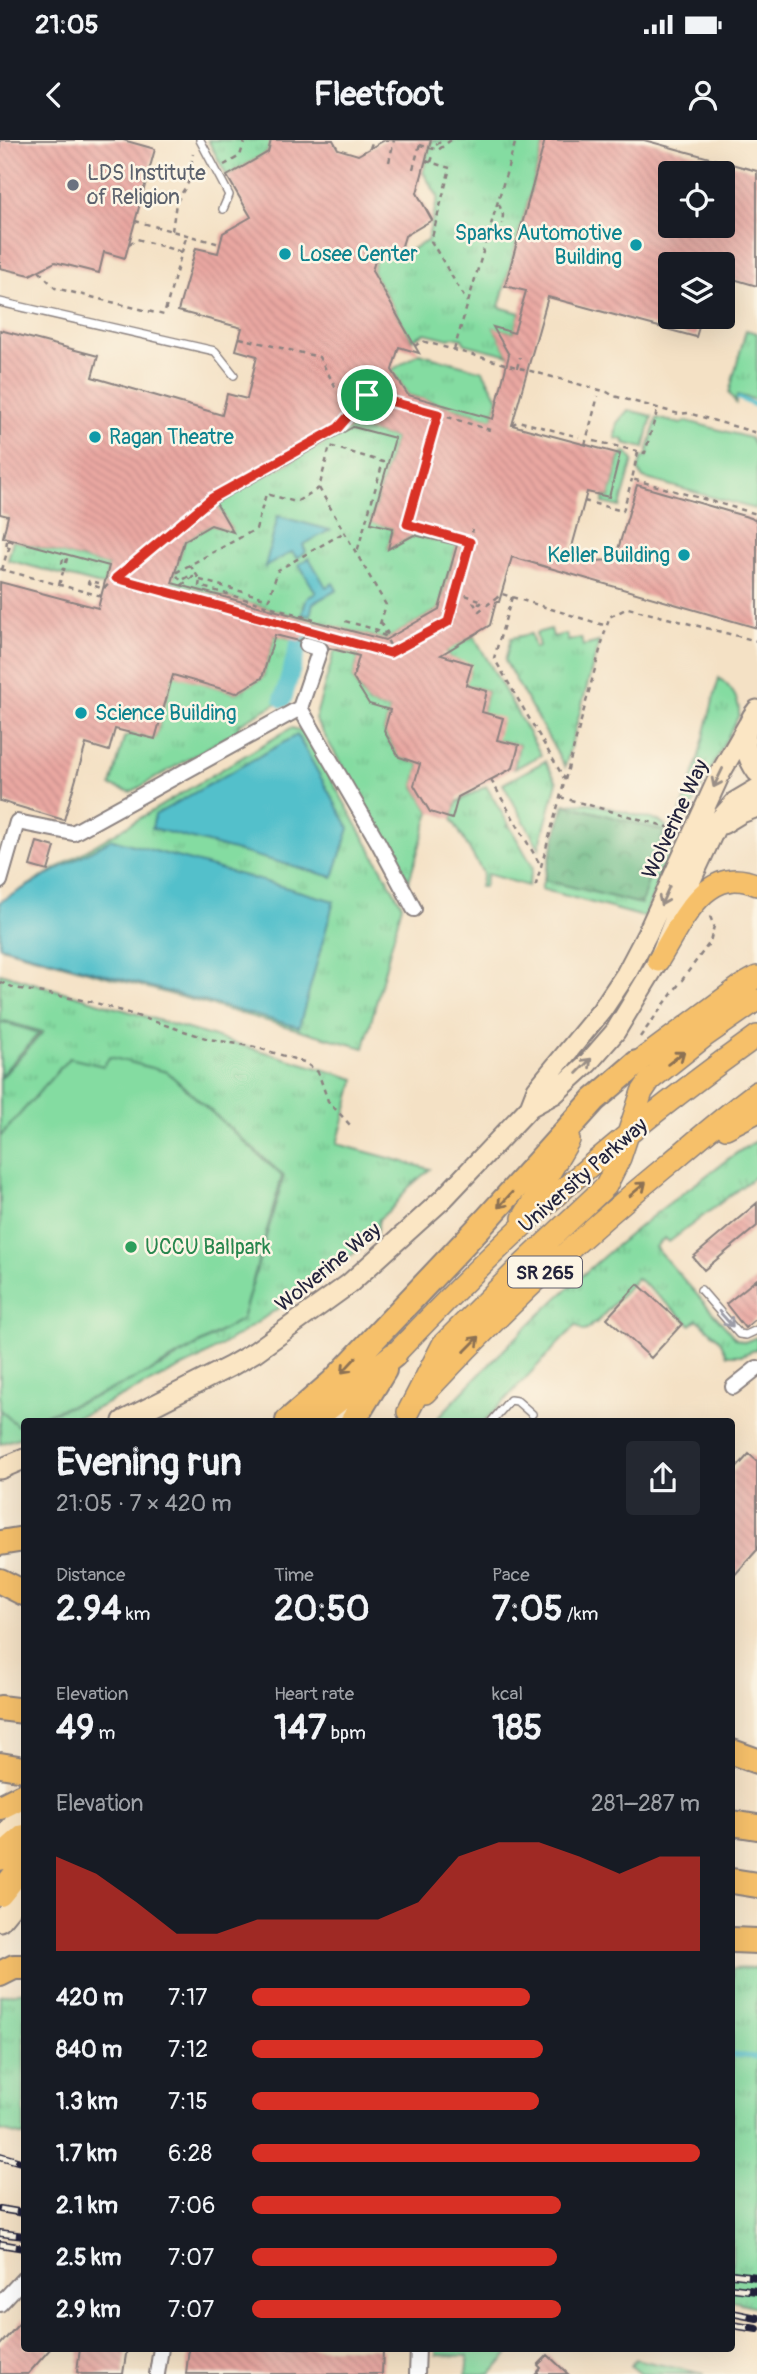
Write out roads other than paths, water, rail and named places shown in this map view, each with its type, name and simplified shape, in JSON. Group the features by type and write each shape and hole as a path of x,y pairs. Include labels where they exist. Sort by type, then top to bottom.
{"highway":[{"path":"291,1418 333,1382 488,1218 637,1052"},
{"path":"315,1418 394,1355"},
{"path":"354,1418 394,1355"},
{"path":"0,1543 21,1540"},
{"path":"0,1581 21,1592"},
{"path":"0,1708 21,1712"},
{"path":"735,1753 757,1761"},
{"path":"0,1765 21,1768"},
{"path":"735,1823 757,1827"},
{"path":"0,1858 21,1840"},
{"path":"0,1894 21,1868"},
{"path":"735,1881 757,1885"},
{"path":"735,1940 757,1941"},
{"path":"0,1974 14,1967 21,1967"}],"main road":[{"path":"752,718 745,746 757,772"},
{"name":"Wolverine Way","path":"530,1107 537,1089 602,1010 626,974 721,772 752,718"},
{"name":"Wolverine Way","path":"129,1418 243,1359 349,1283 443,1199 530,1107 554,1094 588,1063 615,1032 659,961 719,820 735,802 757,789"},
{"path":"713,830 757,807"},
{"path":"659,961 691,909 708,889 740,879 757,885"},
{"path":"514,1234 571,1136 637,1052 749,981 757,971"},
{"path":"405,1416 443,1344 606,1186 614,1172 642,1092 650,1080 757,1000"},
{"name":"University Parkway","path":"340,1418 394,1355 514,1234 628,1134 757,1036"},
{"name":"SR 265","path":"405,1416 459,1357 553,1265 631,1195 757,1092"},
{"path":"692,1144 757,1112"},
{"path":"0,1469 21,1461"},
{"path":"0,1841 18,1806"},
{"path":"0,1922 21,1896"}],"street":[{"path":"0,881 17,822 73,833 300,708 320,649 309,638"},
{"path":"300,708 414,909"},
{"path":"733,1387 757,1368"},
{"path":"0,2304 21,2281"},
{"path":"157,2374 160,2352"},
{"path":"417,2374 418,2352"}],"lane":[{"path":"200,140 229,195 223,209"},
{"path":"0,302 215,351 234,375"},
{"path":"701,1290 739,1334 746,1335 757,1330"},
{"path":"495,1418 510,1401 517,1401 532,1414"}],"water":[{"path":"278,516 330,530 303,545 306,552 297,558 292,552 265,567"},
{"path":"309,558 326,587 333,583 337,590 313,603 310,616 302,614 307,598 316,593 299,564"},
{"path":"297,735 349,828 333,877 152,828 155,815"},
{"path":"112,839 334,901 299,1027 0,946 0,902"}],"waterway":[{"path":"739,398 757,406"},
{"path":"283,699 300,641"},
{"path":"735,2055 757,2057"}],"railway":[{"path":"0,2156 21,2162"},
{"path":"0,2209 21,2212"},
{"path":"0,2233 21,2236"},
{"path":"0,2244 21,2248"},
{"path":"735,2274 757,2277"},
{"path":"735,2288 757,2291"},
{"path":"735,2314 757,2318"},
{"path":"735,2325 757,2329"}],"place":[{"name":"LDS Institute of Religion","path":"73,185"},
{"name":"Sparks Automotive Building","path":"636,245"},
{"name":"Losee Center","path":"285,254"},
{"name":"Ragan Theatre","path":"95,437"},
{"name":"Keller Building","path":"684,555"},
{"name":"Science Building","path":"81,713"},
{"name":"UCCU Ballpark","path":"131,1247"}]}
